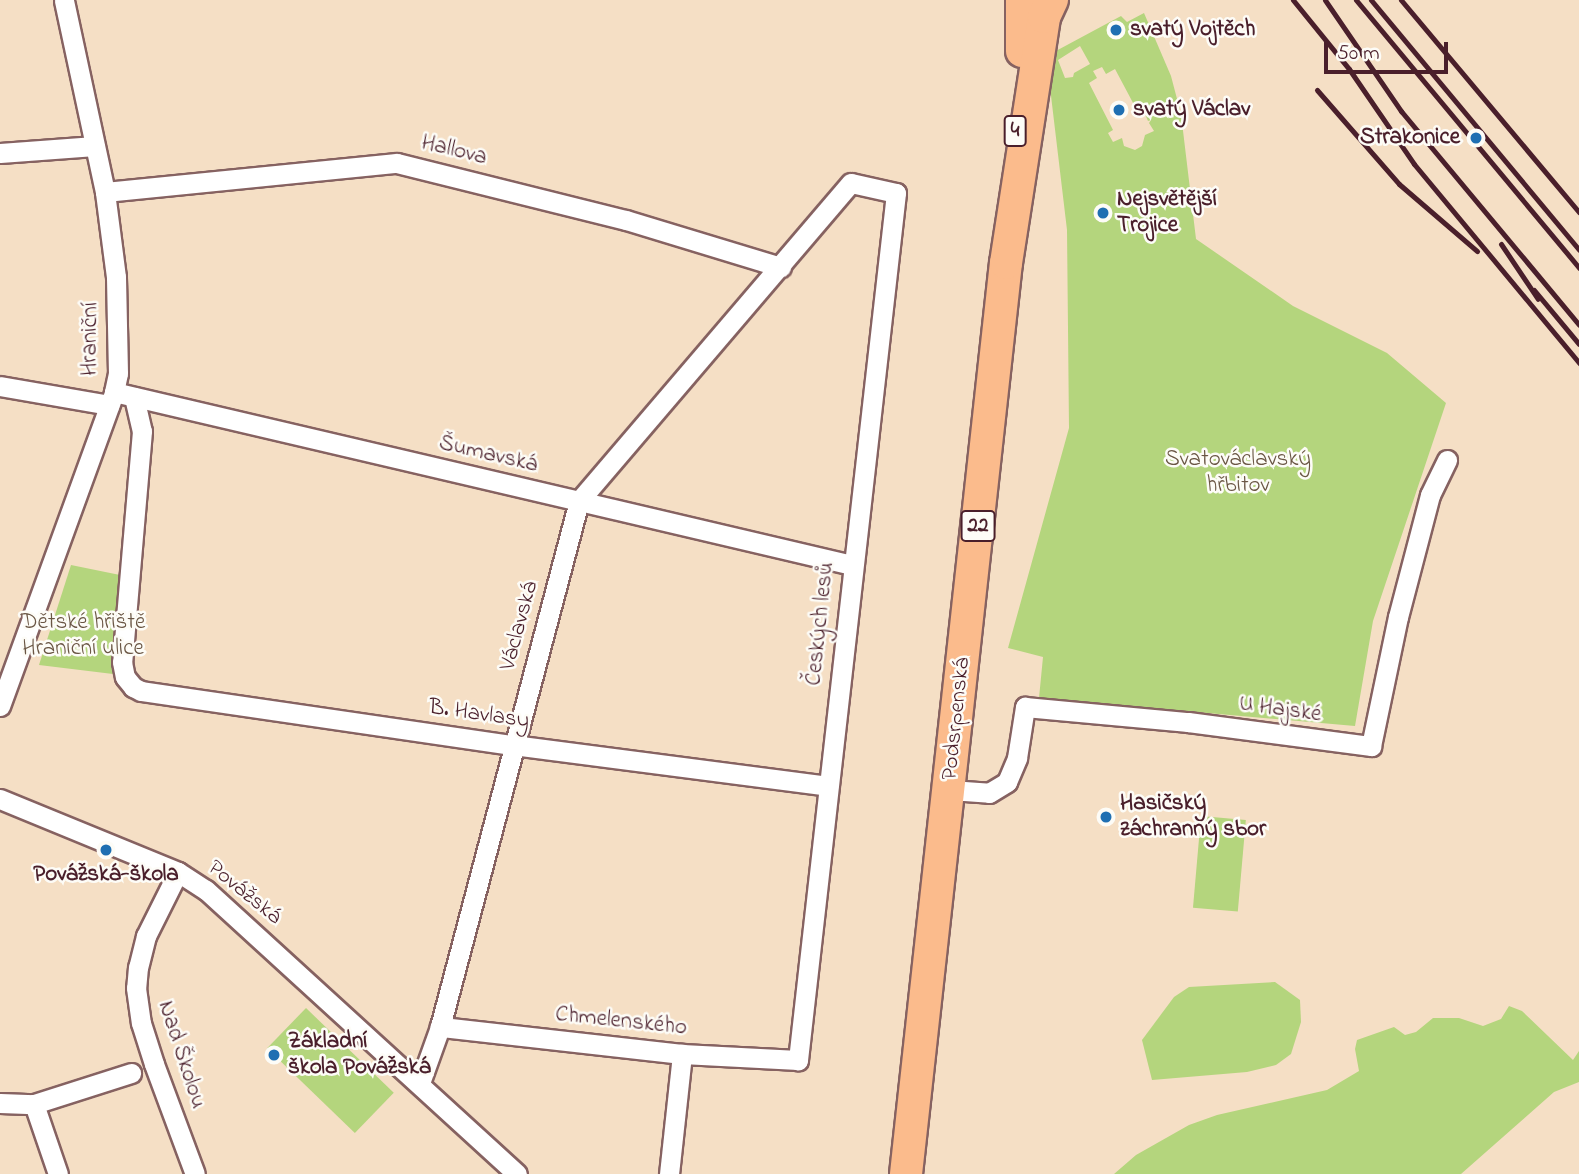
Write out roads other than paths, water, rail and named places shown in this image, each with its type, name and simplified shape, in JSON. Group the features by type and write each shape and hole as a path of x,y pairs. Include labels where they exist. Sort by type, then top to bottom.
{"main road":[{"name":"Podsrpenská","path":"906,1174 1006,263 1023,31 1022,0"},
{"name":"Podsrpenská","path":"1006,263 1042,29 1052,0"}],"street":[{"name":"Hraniční","path":"0,706 112,398 118,373 116,277 104,192 64,0"},
{"path":"0,153 95,146"},
{"name":"Hallova","path":"104,192 397,163 626,220 782,267"},
{"name":"Václavská","path":"420,1083 440,1027 579,501 782,267 851,183 896,194"},
{"name":"Českých lesů","path":"798,1060 896,194"},
{"name":"Šumavská","path":"0,386 112,398 134,397 852,565"},
{"name":"B. Havlasy","path":"134,397 142,431 122,662 128,682 141,691 513,745 828,786"},
{"name":"U Hajské","path":"950,790 989,793 1007,782 1017,758 1025,707 1188,722 1371,746 1398,617 1430,495 1447,460"},
{"name":"Povážská","path":"0,799 178,872 206,890 420,1083"},
{"name":"Nad Školou","path":"178,872 146,936 136,988 141,1023 150,1054 195,1174"},
{"name":"Chmelenského","path":"440,1027 682,1054 798,1060"},
{"path":"669,1174 682,1054"},
{"path":"0,1103 34,1104 131,1073"},
{"path":"420,1083 517,1174"},
{"path":"34,1104 58,1174"}],"railway":[{"path":"1293,0 1349,69 1414,164 1579,363"},
{"path":"1325,0 1401,111 1579,325"},
{"path":"1356,0 1579,268"},
{"path":"1371,0 1579,250"},
{"path":"1401,0 1579,212"},
{"path":"1317,90 1399,184 1477,251"},
{"path":"1501,244 1538,299"},
{"path":"1534,290 1579,344"}],"place":[{"name":"svatý Vojtěch","path":"1116,30"},
{"name":"svatý Václav","path":"1119,110"},
{"name":"Strakonice","path":"1476,138"},
{"name":"Nejsvětější Trojice","path":"1103,213"},
{"name":"Hasičský záchranný sbor","path":"1106,817"},
{"name":"Povážská-škola","path":"106,850"},
{"name":"Základní škola Povážská","path":"274,1055"}],"park label":[{"name":"Svatováclavský hřbitov","path":"1238,473"},
{"name":"Dětské hřiště Hraniční ulice","path":"83,636"}]}
